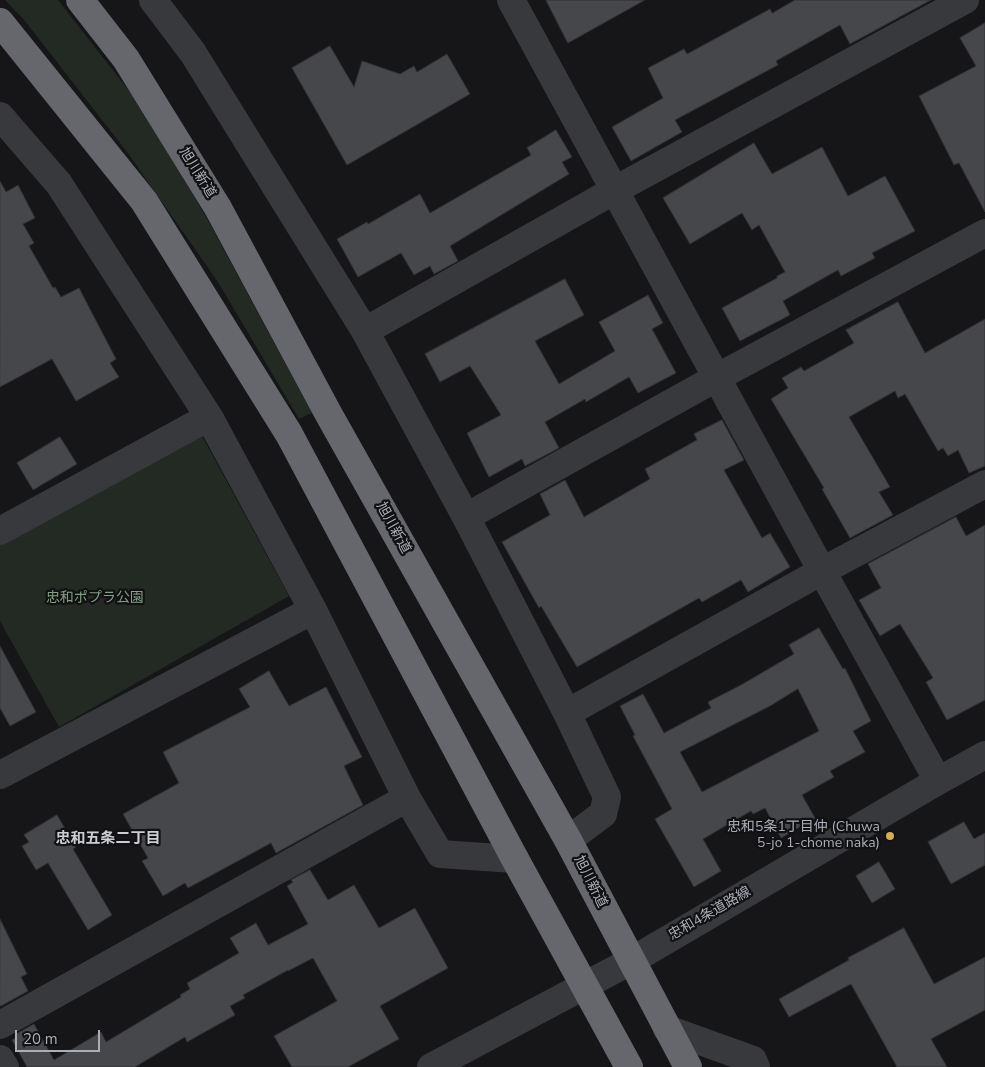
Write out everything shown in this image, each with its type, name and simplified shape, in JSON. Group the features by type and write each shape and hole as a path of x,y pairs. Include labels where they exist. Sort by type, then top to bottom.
{"highway":[{"name":"旭川新道","path":"80,0 126,59 218,208 328,413 568,840 688,1067"},
{"path":"0,22 144,201 290,434 515,859 629,1067"}],"street":[{"path":"153,0 193,54 365,331 466,517 567,713 607,798 603,814 568,840"},
{"path":"511,0 938,781"},
{"path":"365,331 615,190 965,0"},
{"path":"0,116 59,184 209,417 313,610 407,798 440,854 515,859"},
{"path":"466,517 716,378 985,233"},
{"path":"2,525 209,417"},
{"path":"567,713 822,571 985,484"},
{"path":"0,775 313,610"},
{"name":"忠和4条道路線","path":"431,1067 631,961 938,781 985,756"},
{"path":"0,1025 407,798"},
{"path":"667,1029 753,1060 756,1067"},
{"path":"0,1059 5,1067"}],"green space":[{"path":"5,0 58,0 137,101 205,215 312,413 299,419 218,282 127,152 25,21"},
{"name":"忠和ポプラ公園","path":"202,436 289,596 59,727 0,621 0,545"}],"building":[{"path":"546,0 645,0 568,43"},
{"path":"795,0 931,0 850,44 840,25 776,61 778,65 675,120 682,132 631,161 612,127 663,98 648,68 684,49 687,54 770,9 772,13"},
{"path":"985,23 985,212 959,163 954,165 919,96 976,66 960,38"},
{"path":"330,46 354,87 362,61 400,74 414,66 417,72 447,54 470,94 347,165 292,68"},
{"path":"556,130 572,157 562,162 569,174 450,246 458,261 434,274 430,266 414,275 401,253 358,277 337,239 367,222 368,224 420,194 430,213 531,155 527,148"},
{"path":"754,143 772,174 822,147 848,196 885,176 915,231 872,253 875,258 841,276 838,270 783,301 790,315 740,341 722,308 785,272 759,225 752,230 742,213 690,244 663,198"},
{"path":"0,181 6,192 18,185 35,218 23,224 34,243 29,246 53,288 55,287 61,297 79,288 116,359 110,363 119,377 76,401 52,359 0,387"},
{"path":"565,279 584,315 535,341 559,384 615,351 599,322 648,295 663,323 652,329 676,373 638,393 629,377 586,402 585,399 545,422 559,448 525,466 522,459 489,477 467,433 501,415 470,366 440,382 425,354"},
{"path":"898,302 925,353 985,319 985,466 969,473 958,450 948,456 943,448 938,451 905,394 898,398 895,391 849,417 890,487 879,492 893,515 850,538 822,489 824,488 771,399 788,388 782,378 801,367 804,371 854,343 846,330"},
{"path":"722,420 744,460 724,470 762,538 770,533 790,567 748,592 741,580 702,602 699,598 577,667 541,606 539,608 502,542 550,515 540,494 565,480 584,517 650,479 645,469 697,440 694,434"},
{"path":"60,437 77,464 33,490 17,463"},
{"path":"956,517 966,536 985,525 985,700 947,720 926,682 933,678 900,624 880,636 859,600 881,588 868,564"},
{"path":"819,628 843,669 845,668 871,721 853,731 865,752 830,771 834,777 802,795 815,818 781,838 765,808 753,814 751,811 703,839 721,871 694,887 655,819 672,809 633,736 635,735 620,706 643,694 664,733 711,708 708,702 794,654 789,645","holes":["798,689 819,731 702,792 680,752 770,706"]},
{"path":"0,646 36,712 10,726 0,708"},
{"path":"269,671 289,706 326,687 362,757 344,766 363,805 276,853 271,843 188,888 185,883 163,896 142,861 148,858 123,814 179,783 163,752 250,707 239,689"},
{"path":"57,815 76,847 73,849 112,915 88,930 48,863 36,870 22,846 29,842 24,835"},
{"path":"964,822 974,839 985,833 985,865 951,884 928,842"},
{"path":"879,862 895,889 872,903 856,876"},
{"path":"310,870 328,900 354,885 379,928 415,908 448,968 380,1006 399,1039 348,1067 292,1067 274,1036 337,1001 313,958 243,995 245,998 230,1006 235,1015 187,1042 185,1037 135,1067 27,1067 12,1040 17,1037 16,1034 34,1024 54,1060 101,1032 106,1042 181,997 180,995 190,989 187,983 239,953 230,938 256,923 268,945 308,924 287,886 293,882 291,880"},
{"path":"0,919 27,974 21,977 28,991 1,1006 0,1006"},
{"path":"904,928 934,984 985,957 985,1010 931,1039 947,1067 897,1067 851,984 789,1017 779,999 849,960 848,958"}],"place":[{"name":"忠和5条1丁目仲 (Chuwa 5-jo 1-chome naka)","path":"890,836"}],"district":[{"name":"忠和五条二丁目","path":"108,839"}]}
